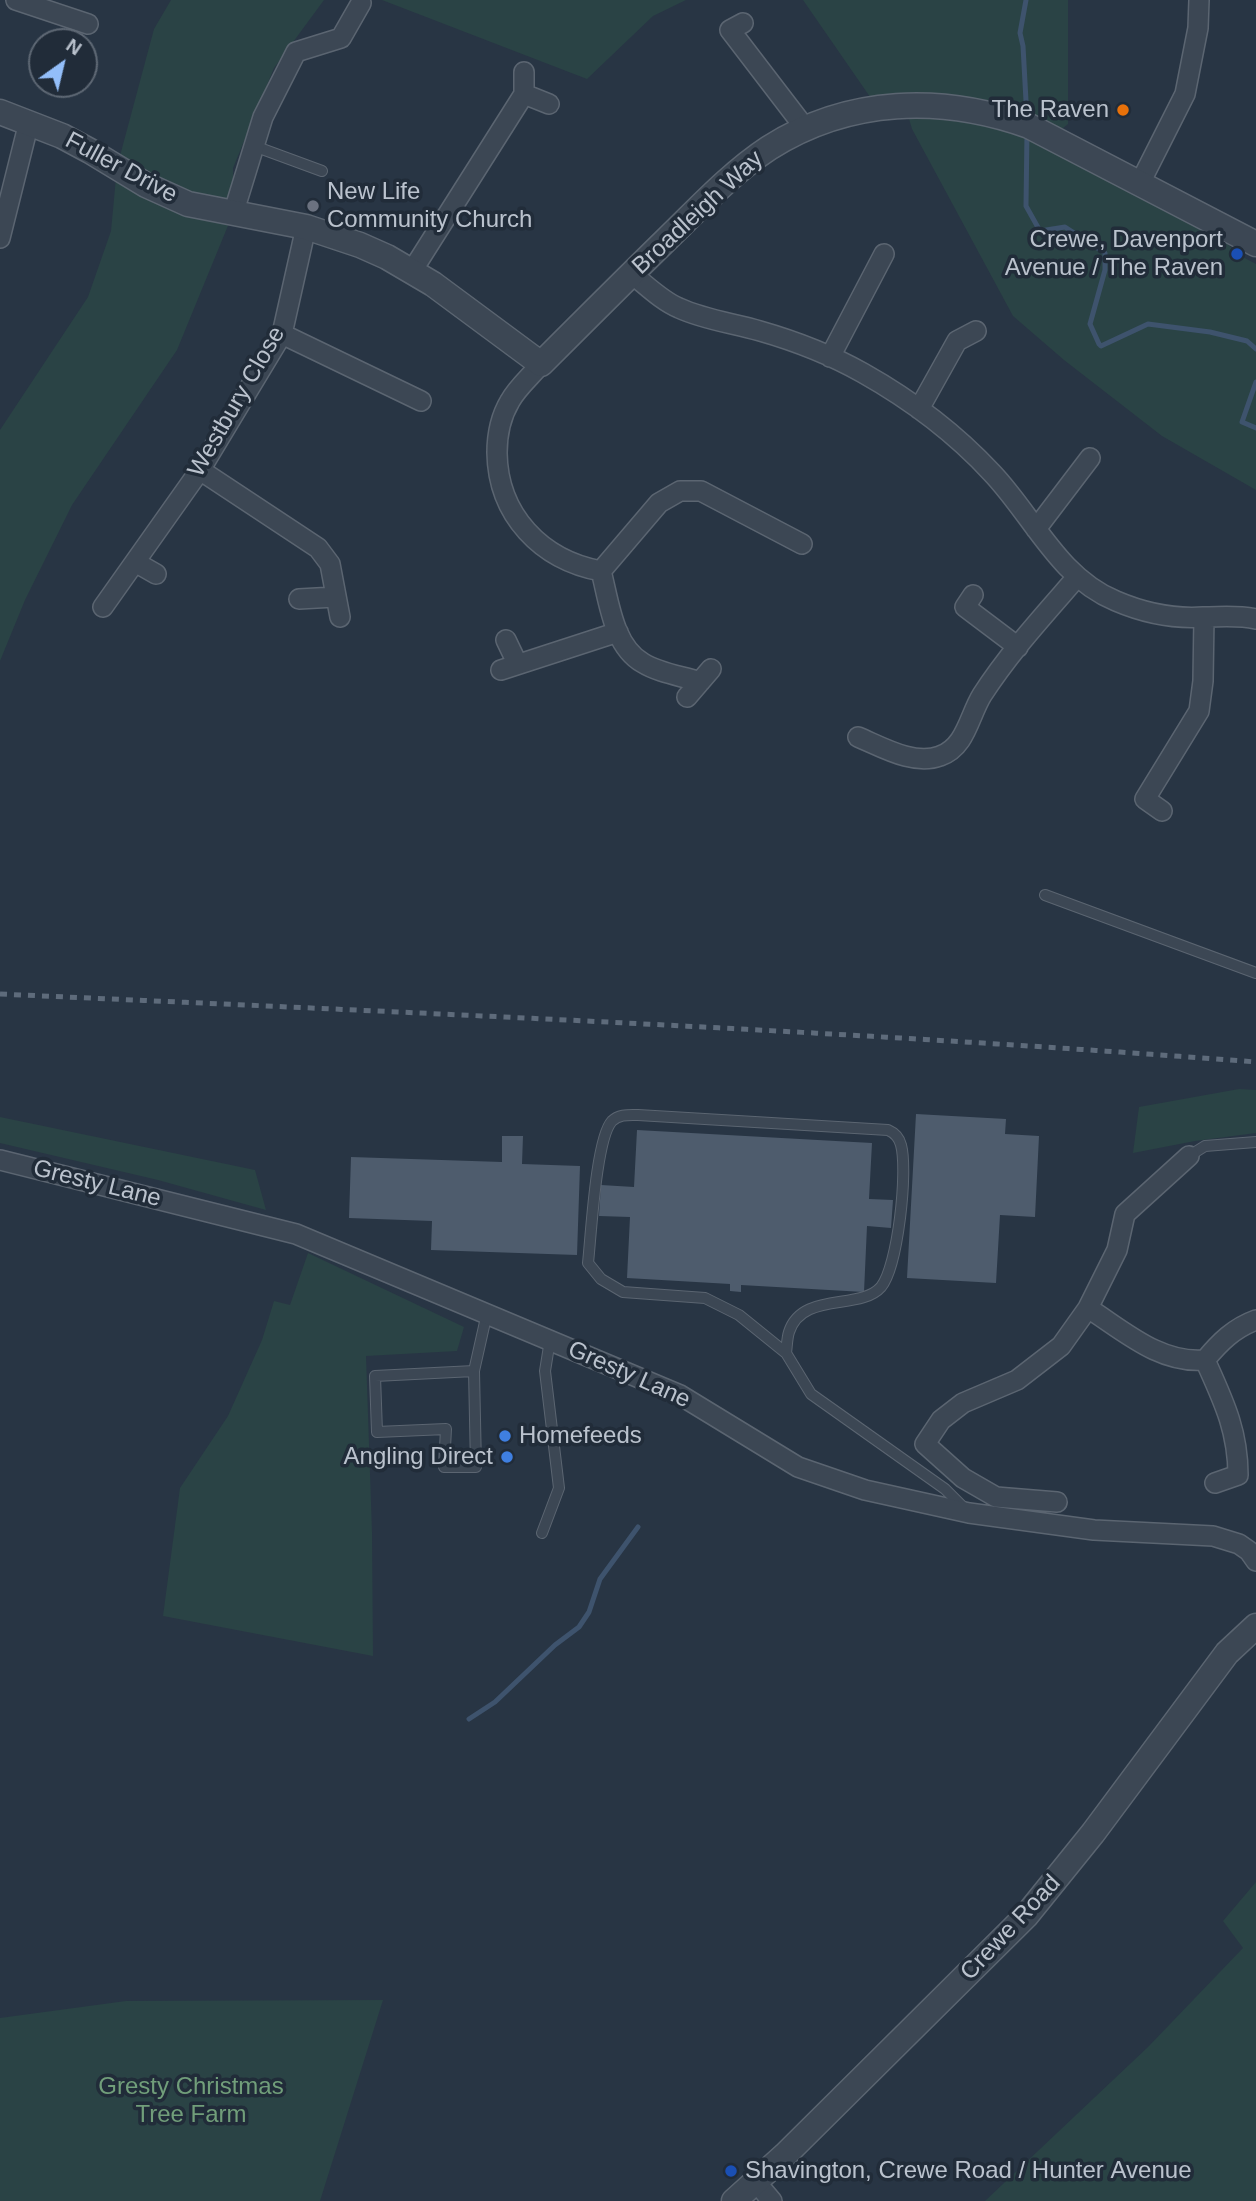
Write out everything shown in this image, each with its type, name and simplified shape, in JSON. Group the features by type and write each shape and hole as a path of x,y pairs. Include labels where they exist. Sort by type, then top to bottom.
{"street":[{"path":"16,0 88,24"},
{"path":"1139,185 1185,94 1198,28 1199,0"},
{"path":"234,211 263,117 296,52 341,38 361,3"},
{"path":"729,30 805,128"},
{"path":"412,271 524,94 524,72"},
{"path":"524,94 549,104"},
{"name":"Broadleigh Way","path":"601,571 566,561 535,541 512,512 500,480 497,447 510,400 541,364 737,173 768,149 805,128 850,112 905,105 981,111 1029,126 1052,137 1256,244"},
{"name":"Fuller Drive","path":"0,112 29,122 90,151 146,185 188,204 306,227 360,245 412,271 475,313 541,364"},
{"path":"0,238 29,122"},
{"name":"Westbury Close","path":"103,607 200,470 282,334 306,227"},
{"path":"830,357 884,254"},
{"path":"632,274 676,307 760,331 830,357 881,383 953,436 993,473 1077,577 1103,595 1132,608 1166,616 1231,615 1256,619"},
{"path":"919,409 949,336 976,331"},
{"path":"282,334 421,401"},
{"path":"1036,529 1090,457"},
{"path":"200,470 318,548 330,564 340,617"},
{"path":"687,697 706,675 643,663 627,650 618,632 601,571 659,503 680,491 701,491 802,544"},
{"path":"135,562 156,575"},
{"path":"858,737 916,758 933,758 948,752 959,743 982,696 1018,647 1077,577"},
{"path":"299,599 335,597"},
{"path":"965,607 1018,647"},
{"path":"1162,811 1137,793 1199,711 1203,681 1204,617"},
{"path":"506,640 509,666 618,632"},
{"path":"1057,1502 996,1497 963,1478 925,1444 941,1420 963,1403 1017,1380 1061,1346 1088,1308 1117,1250 1125,1214 1189,1156"},
{"name":"Gresty Lane","path":"0,1160 296,1234 680,1395 798,1466 865,1490 969,1513 1094,1530 1213,1536 1254,1552"},
{"path":"1088,1308 1159,1354 1186,1362 1205,1360 1241,1325 1256,1320"},
{"path":"1205,1360 1230,1416 1238,1450 1238,1475 1215,1483"},
{"name":"Crewe Road","path":"734,2201 1026,1916 1093,1833 1220,1663 1241,1638 1256,1626"},
{"path":"756,2182 772,2201"}],"lane":[{"path":"254,146 322,171"},
{"path":"1045,895 1256,973"},
{"path":"786,1353 789,1329 802,1314 822,1304 866,1297 881,1286 898,1234 903,1159 897,1134 888,1130 652,1116 624,1115 614,1118 608,1126 596,1179 588,1263 601,1279 623,1292 705,1298 739,1315 786,1353 811,1394 946,1489 969,1513"},
{"path":"1189,1156 1205,1146 1256,1142"},
{"path":"474,1371 375,1376 377,1432 446,1429 444,1466 476,1467 474,1371 487,1313"},
{"path":"542,1533 559,1488 545,1371 550,1340"}],"green space":[{"path":"171,0 324,0 274,68 233,168 234,211 177,350 72,505 25,600 0,661 0,430 88,297 111,231 117,167 154,29"},
{"path":"382,0 686,0 653,16 587,79"},
{"path":"803,0 1068,0 1068,124 1052,137 1204,219 1237,254 1256,264 1256,490 1162,436 1064,360 1013,316 912,129 905,105 877,107"},
{"path":"1239,1089 1256,1090 1256,1133 1133,1153 1139,1107"},
{"path":"0,1117 255,1170 266,1210 158,1180 0,1143"},
{"path":"308,1253 464,1327 457,1351 366,1356 373,1656 163,1616 180,1488 228,1416 262,1340 274,1301 290,1305"},
{"path":"1256,1882 1256,2201 985,2201 1148,2047 1243,1948 1223,1921"},
{"name":"Gresty Christmas Tree Farm","path":"383,2000 320,2201 0,2201 0,2018 126,2001"}],"building":[{"path":"916,1114 1006,1119 1005,1134 1039,1136 1035,1217 1000,1215 996,1283 907,1278"},
{"path":"637,1130 872,1143 869,1199 893,1200 891,1228 867,1226 864,1292 741,1285 741,1292 730,1291 730,1284 627,1278 630,1217 599,1216 601,1185 634,1187"},
{"path":"502,1136 523,1136 522,1164 580,1166 577,1255 431,1250 432,1221 349,1218 351,1157 502,1162"}],"waterway":[{"path":"1026,0 1020,33 1027,119"},
{"path":"1027,132 1026,206 1040,231 1065,227 1105,253 1105,270 1090,324 1101,346 1148,324 1210,332 1247,341 1256,349"},
{"path":"1256,382 1242,422 1256,428"},
{"path":"469,1719 495,1702 555,1645 579,1627 589,1612 600,1579 638,1527"}],"railway":[{"path":"0,994 785,1031 1256,1062"}],"place":[{"name":"The Raven","path":"1123,110"},
{"name":"New Life Community Church","path":"313,206"},
{"name":"Crewe, Davenport Avenue / The Raven","path":"1237,254"},
{"name":"Homefeeds","path":"505,1436"},
{"name":"Angling Direct","path":"507,1457"},
{"name":"Shavington, Crewe Road / Hunter Avenue","path":"731,2171"}]}
